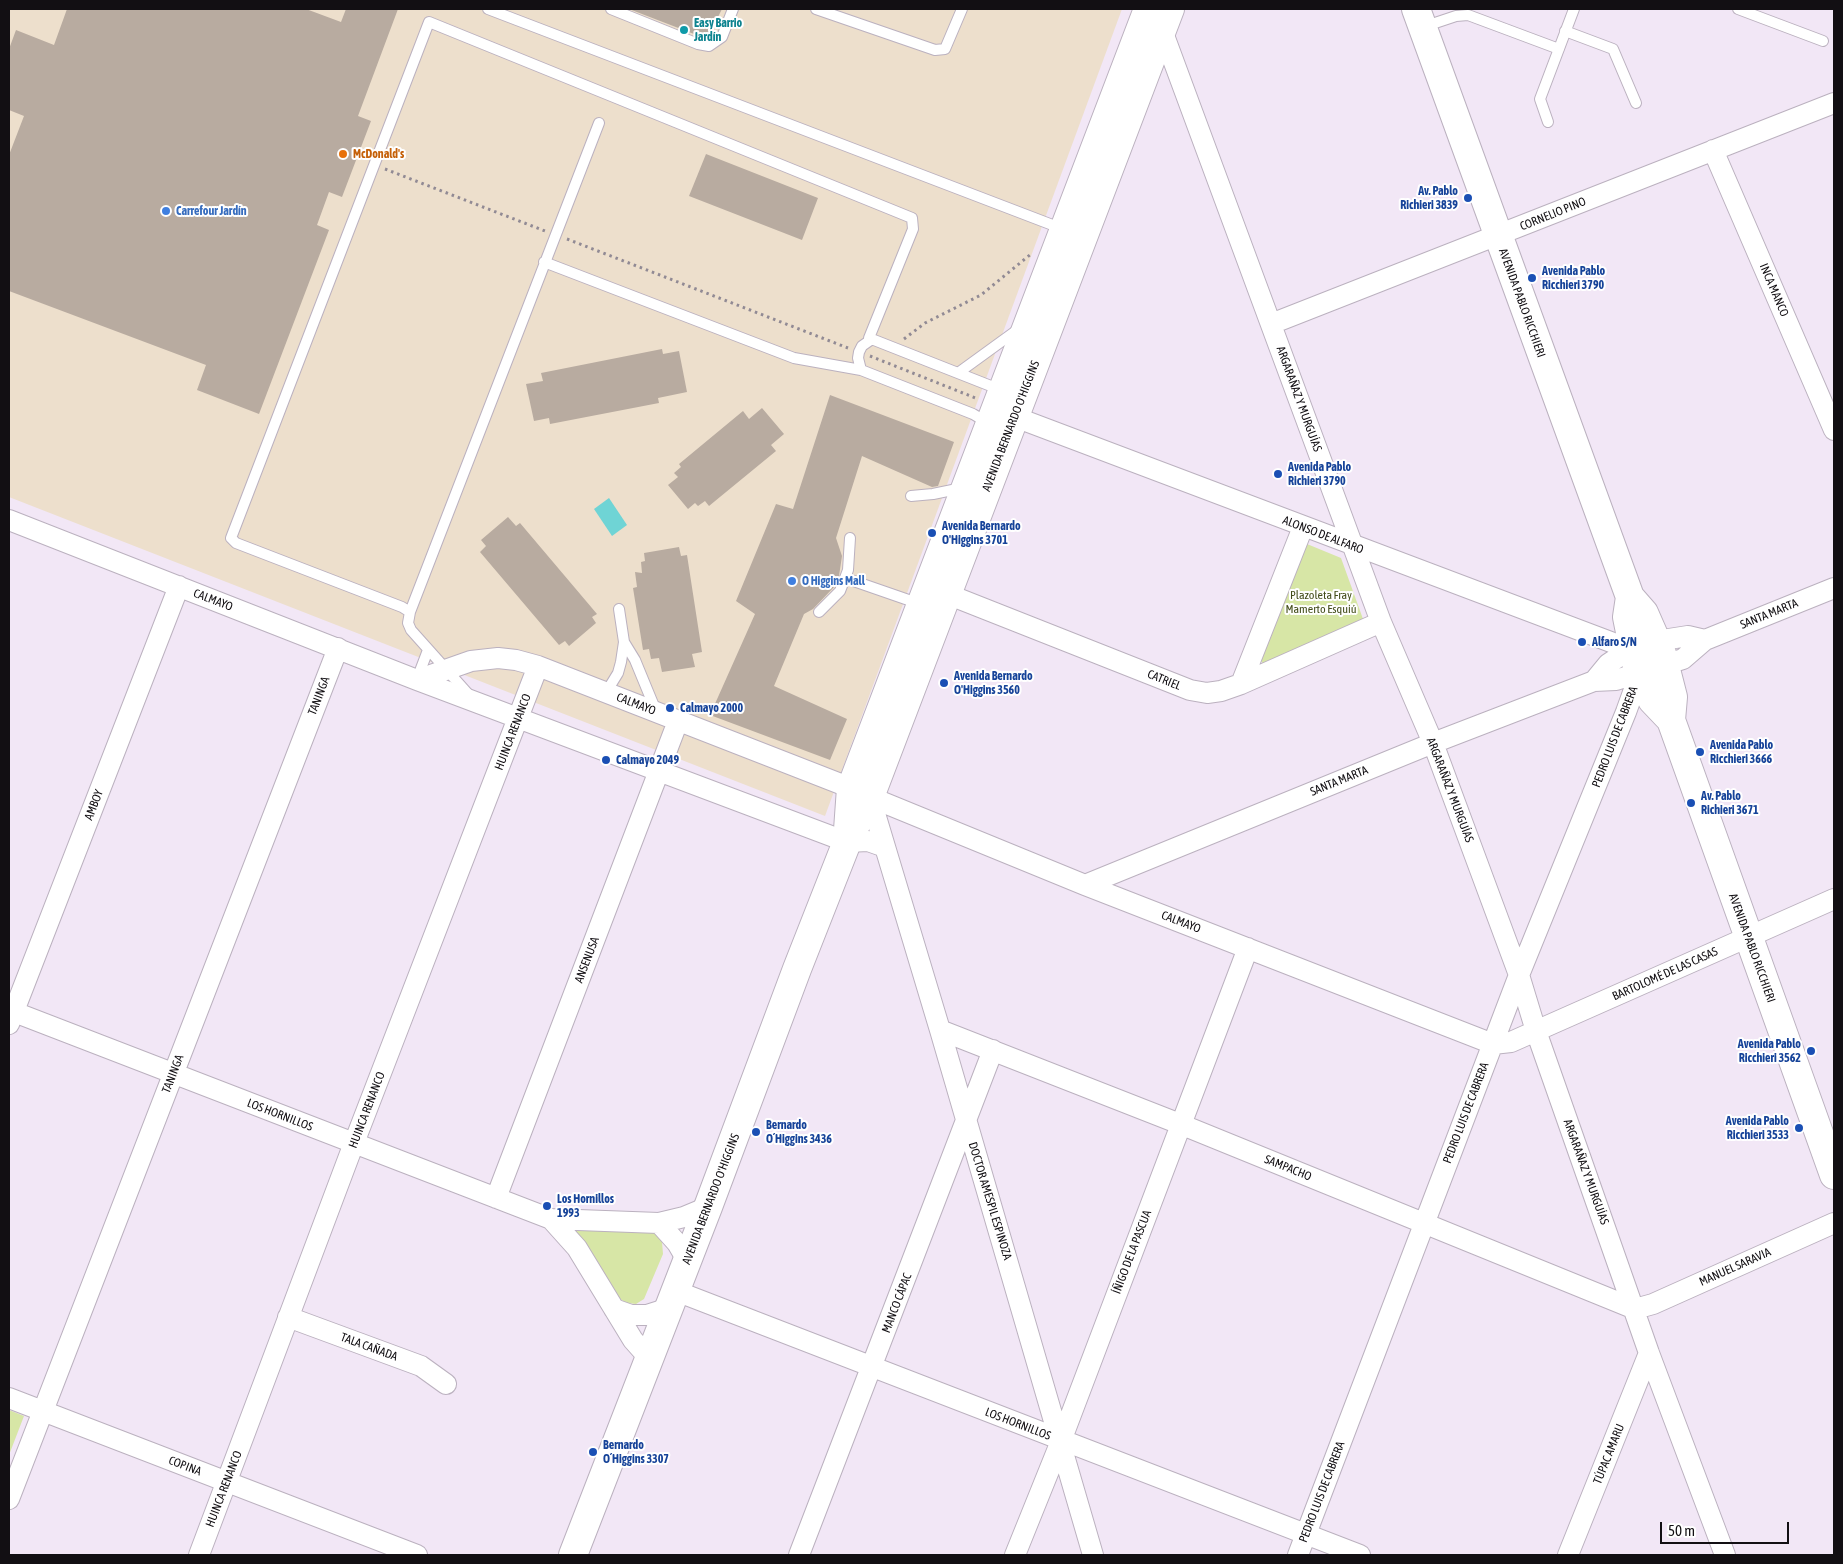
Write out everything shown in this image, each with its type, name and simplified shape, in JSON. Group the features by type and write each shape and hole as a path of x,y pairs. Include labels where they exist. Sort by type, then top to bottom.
{"main road":[{"name":"AVENIDA BERNARDO O'HIGGINS","path":"573,1555 673,1300 847,842 860,793 936,603 1028,322 1063,229 1160,16"},
{"name":"AVENIDA BERNARDO O'HIGGINS","path":"936,603 966,487 1001,406 1160,16"},
{"name":"AVENIDA PABLO RICCHIERI","path":"1419,18 1630,597 1644,613 1652,700 1671,720 1834,1174"}],"street":[{"name":"ARGARAÑAZ Y MURGUÍAS","path":"1160,16 1381,622 1433,743 1519,975 1536,1031 1649,1353 1725,1555"},
{"name":"CORNELIO PINO","path":"1271,324 1834,102"},
{"name":"INCA MANCO","path":"1713,150 1834,430"},
{"name":"ALONSO DE ALFARO","path":"1001,406 1302,527 1648,658"},
{"name":"CALMAYO","path":"9,520 417,680 847,842"},
{"path":"1241,684 1302,527"},
{"name":"AMBOY","path":"10,1015 179,586"},
{"name":"SANTA MARTA","path":"1085,885 1433,743 1594,681 1608,664 1648,658 1683,659 1705,640 1834,588"},
{"name":"CATRIEL","path":"936,603 1190,690 1214,692 1241,684 1381,622"},
{"name":"TANINGA","path":"9,1499 338,648"},
{"name":"CALMAYO","path":"417,680 471,661 498,658 516,660 538,666 860,793 1085,885 1493,1044"},
{"name":"PEDRO LUIS DE CABRERA","path":"1298,1555 1519,975 1648,658"},
{"name":"HUINCA RENANCO","path":"199,1555 354,1143 538,666"},
{"name":"ANSENUSA","path":"496,1198 678,721"},
{"name":"DOCTOR AMESPIL ESPINOZA","path":"860,793 885,848 1061,1440 1093,1555"},
{"path":"847,842 868,841 885,848"},
{"name":"BARTOLOMÉ DE LAS CASAS","path":"1493,1044 1511,1042 1834,899"},
{"name":"ÍÑIGO DE LA PASCUA","path":"1015,1555 1061,1440 1248,948"},
{"name":"LOS HORNILLOS","path":"10,1015 173,1073 551,1219 659,1223 708,1207"},
{"name":"SAMPACHO","path":"940,1030 1180,1124 1635,1309"},
{"name":"MANCO CÁPAC","path":"799,1555 967,1123 993,1050"},
{"name":"LOS HORNILLOS","path":"551,1219 577,1248 633,1340 649,1358"},
{"path":"659,1223 677,1243 687,1260"},
{"name":"MANUEL SARAVIA","path":"1635,1309 1653,1304 1834,1224"},
{"path":"614,1309 631,1315 646,1315 673,1300"},
{"name":"LOS HORNILLOS","path":"673,1300 872,1367 1360,1555"},
{"name":"TALA CAÑADA","path":"288,1317 420,1366 446,1384"},
{"name":"TÚPAC AMARU","path":"1568,1555 1649,1353"},
{"name":"COPINA","path":"9,1398 227,1482 380,1549 417,1555"}],"lane":[{"path":"488,9 1063,229"},
{"path":"610,9 698,44 709,46 722,37 733,9"},
{"path":"816,9 935,50 944,49 962,9"},
{"path":"1548,122 1540,99 1574,9"},
{"path":"1738,9 1822,41"},
{"path":"1419,18 1468,15 1558,49"},
{"path":"410,612 402,607 236,543 231,538 429,22 436,23 912,218 913,229 871,338 862,346 859,352 858,358 861,370"},
{"path":"1565,31 1613,49 1636,103"},
{"path":"476,702 411,630 408,623 410,612 599,123"},
{"path":"544,262 794,358 861,370 974,414 1001,406"},
{"path":"958,373 1028,322"},
{"path":"871,338 958,373 1001,406"},
{"path":"912,496 966,487"},
{"path":"819,612 840,591 848,570 850,538"},
{"path":"845,578 936,603"},
{"path":"602,691 610,686 618,673 624,642 619,609"},
{"path":"624,642 635,660 657,712"},
{"path":"417,680 428,650"}],"path":[{"path":"375,165 1001,406"},
{"path":"894,366 904,340 925,323 981,295 1034,252"}],"shaded area":[{"path":"9,9 1122,9 825,816 9,497"}],"green space":[{"name":"Plazoleta Fray Mamerto Esquiú","path":"1307,544 1341,558 1363,619 1264,665 1261,661"},
{"path":"567,1229 656,1231 662,1242 663,1254 644,1299 636,1304 627,1303 618,1298 598,1262"},
{"path":"9,1410 24,1416 9,1455"}],"water":[{"path":"609,498 627,525 612,536 594,509"}],"building":[{"name":"Carrefour Jardín","path":"67,9 306,9 341,22 346,9 398,9 358,116 371,121 342,197 329,192 317,225 329,230 259,414 197,390 206,365 9,291 9,155 24,116 9,110 9,49 16,30 54,45"},
{"path":"629,9 722,9 707,39"},
{"path":"706,154 818,198 802,240 689,196"},
{"path":"662,349 663,354 679,351 687,392 658,398 659,403 550,424 549,418 534,421 526,384 543,381 541,373"},
{"name":"O Higgins Mall","path":"830,395 954,442 938,486 932,487 862,456 836,538 842,556 839,576 834,587 813,609 804,614 774,686 847,719 830,760 710,715 755,614 736,601 776,504 793,509"},
{"path":"762,408 784,434 771,445 776,451 709,506 705,501 698,506 695,503 688,509 668,485 678,477 674,473 681,467 679,464 743,411 749,419"},
{"path":"508,517 516,526 520,523 597,614 592,617 596,623 569,646 565,641 559,645 480,552 486,546 481,540"},
{"path":"679,547 681,556 687,555 702,652 692,654 695,667 662,672 659,658 651,659 649,649 643,650 633,588 637,587 635,572 642,573 641,562 645,561 644,553"}],"place":[{"name":"Easy Barrio Jardín","path":"684,30"},
{"name":"McDonald's","path":"343,154"},
{"name":"Av. Pablo Richieri 3839","path":"1468,198"},
{"name":"Carrefour Jardín","path":"166,211"},
{"name":"Avenida Pablo Ricchieri 3790","path":"1532,278"},
{"name":"Avenida Pablo Richieri 3790","path":"1278,474"},
{"name":"Avenida Bernardo O'Higgins 3701","path":"932,533"},
{"name":"O Higgins Mall","path":"792,581"},
{"name":"Alfaro S/N","path":"1582,642"},
{"name":"Avenida Bernardo O'Higgins 3560","path":"944,683"},
{"name":"Calmayo 2000","path":"670,708"},
{"name":"Avenida Pablo Ricchieri 3666","path":"1700,752"},
{"name":"Calmayo 2049","path":"606,760"},
{"name":"Av. Pablo Richieri 3671","path":"1691,803"},
{"name":"Avenida Pablo Ricchieri 3562","path":"1811,1051"},
{"name":"Avenida Pablo Ricchieri 3533","path":"1799,1128"},
{"name":"Bernardo O´Higgins 3436","path":"756,1132"},
{"name":"Los Hornillos 1993","path":"547,1206"},
{"name":"Bernardo O´Higgins 3307","path":"593,1452"}]}
